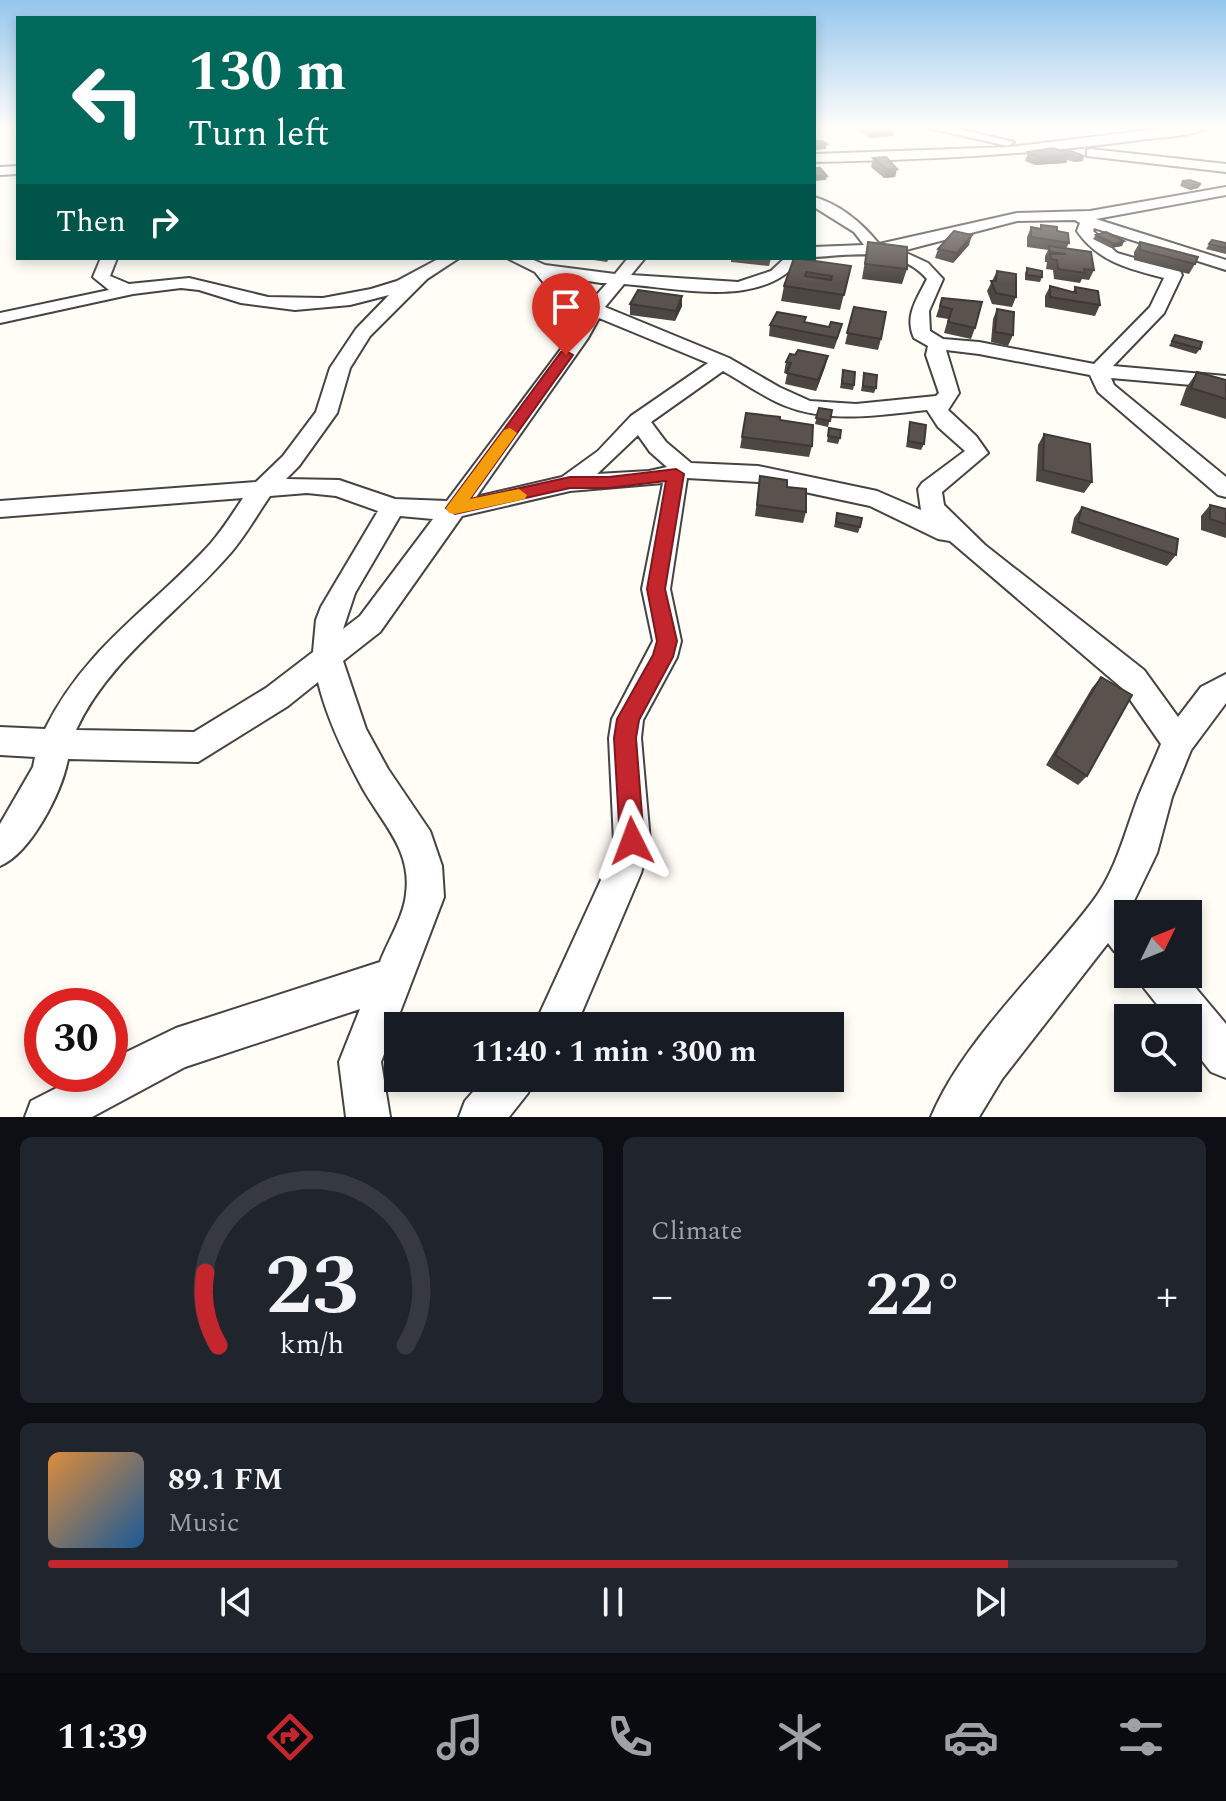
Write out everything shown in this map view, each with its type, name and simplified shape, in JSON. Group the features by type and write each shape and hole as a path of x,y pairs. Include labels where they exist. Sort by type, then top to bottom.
{"street":[{"path":"1088,218 1226,191"},
{"path":"816,202 849,221 875,249 919,262 935,279 919,306 918,318 921,334 938,344 979,348 1098,371 1226,382"},
{"path":"816,252 897,247 1008,219 1067,214 1088,218 1226,265"},
{"path":"1088,218 1085,231 1091,243 1124,262 1174,275 1158,309 1098,371"},
{"path":"108,260 101,277 110,287 127,291"},
{"path":"0,848 15,834 49,771 54,744 72,706 112,654 220,549 265,486 291,461 326,413 340,368 363,333 391,302 420,277 448,260"},
{"path":"520,260 541,269 621,279 739,287 777,275 792,260"},
{"path":"0,741 198,747 277,697 370,624 579,338 595,308 635,260"},
{"path":"541,269 564,291 595,308 722,362 754,384 806,406 849,410 940,402"},
{"path":"0,318 127,291 183,283 241,298 335,305 420,277"},
{"path":"938,344 936,355 949,393 937,410 942,420 972,443 977,453 930,489 932,508 976,552"},
{"path":"570,483 606,456 639,421 722,362"},
{"path":"1098,371 1105,388 1226,489"},
{"path":"639,421 681,472"},
{"path":"0,509 75,505 265,486 339,488 393,507 429,511 570,483 609,483 681,472 758,474 877,499 936,526 976,552 1133,679 1178,742"},
{"path":"561,1012 623,873 632,841 625,738 628,719 662,657 667,641 656,589 681,472"},
{"path":"368,1117 360,1062 425,897 427,868 417,841 377,782 342,709 327,658 329,621 393,507"},
{"path":"1125,900 1155,797 1178,742 1212,696 1226,687"},
{"path":"953,1117 987,1064 1114,928"},
{"path":"47,1117 176,1049 396,977"},
{"path":"1169,988 1226,1057"},
{"path":"481,1117 502,1092"}],"building":[{"path":"1190,180 1201,184 1182,181"},
{"path":"1041,225 1057,227 1057,231 1068,233 1069,243 1031,237 1031,227 1041,229"},
{"path":"954,231 972,235 957,253 938,249"},
{"path":"1106,232 1124,241 1114,244 1096,235"},
{"path":"1212,240 1226,243 1226,248 1209,244"},
{"path":"868,242 907,247 907,269 865,264"},
{"path":"1140,242 1198,257 1195,264 1140,250"},
{"path":"1049,246 1091,252 1094,270 1084,269 1085,273 1058,269 1057,260 1051,259 1050,254 1066,254 1050,252"},
{"path":"793,260 851,266 844,295 784,286","holes":["806,272 832,276 831,280 805,276"]},
{"path":"1027,268 1042,271 1042,277 1027,275"},
{"path":"997,271 1016,274 1016,297 996,293 991,281 996,281"},
{"path":"1050,286 1076,293 1075,287 1098,291 1100,305 1050,297"},
{"path":"638,290 682,296 676,311 630,304"},
{"path":"942,298 982,302 975,328 948,322 952,309 940,306"},
{"path":"854,307 886,312 881,339 847,333"},
{"path":"997,309 1014,312 1013,335 995,332"},
{"path":"777,312 806,317 804,322 829,327 831,322 842,324 837,338 770,325"},
{"path":"1175,335 1202,342 1200,349 1172,341"},
{"path":"798,350 828,356 818,380 787,373 791,363 786,362 790,354 795,355"},
{"path":"843,370 855,372 854,385 842,383"},
{"path":"1197,372 1226,380 1226,399 1191,388"},
{"path":"864,373 877,375 876,388 863,386"},
{"path":"819,408 832,410 830,421 816,418"},
{"path":"746,413 813,425 812,446 742,437"},
{"path":"910,422 926,425 924,444 908,441"},
{"path":"829,428 841,430 840,438 828,436"},
{"path":"1044,434 1090,444 1092,482 1043,470"},
{"path":"760,476 787,480 787,487 806,489 806,512 757,505"},
{"path":"1210,505 1226,509 1226,524 1210,519"},
{"path":"1082,507 1178,539 1176,555 1078,522"},
{"path":"837,513 862,518 860,527 836,522"},
{"path":"1101,677 1132,695 1087,776 1055,755"}],"slow traffic":[{"path":"510,433 455,508 519,495"}],"route":[{"path":"566,355 455,508 570,483 609,483 676,474 656,589 667,641 662,657 628,719 625,738 632,841"}]}
